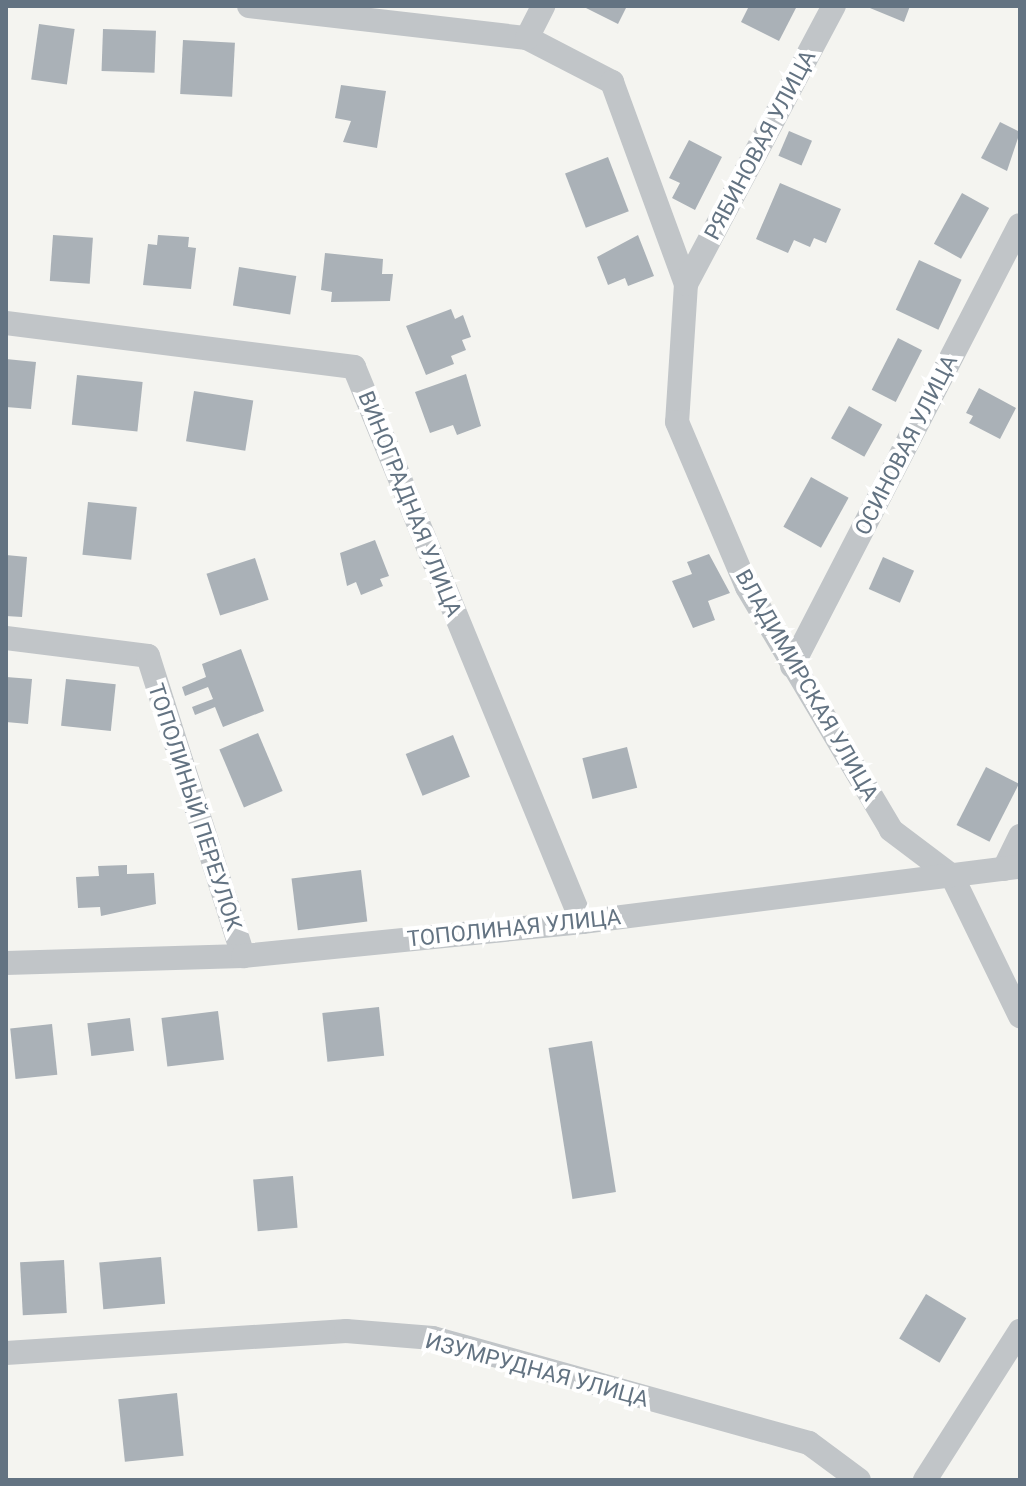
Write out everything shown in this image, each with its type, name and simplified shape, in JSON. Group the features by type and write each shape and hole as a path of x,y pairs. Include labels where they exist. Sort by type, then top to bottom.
{"street":[{"name":"ВЛАДИМИРСКАЯ УЛИЦА","path":"249,6 527,38 612,82 686,284 677,422 747,587 891,830 952,876 1020,1016"},
{"path":"527,38 543,6"},
{"name":"РЯБИНОВАЯ УЛИЦА","path":"686,284 834,6"},
{"name":"ОСИНОВАЯ УЛИЦА","path":"792,666 1020,225"},
{"name":"ВИНОГРАДНАЯ УЛИЦА","path":"6,323 354,367 582,922"},
{"name":"ТОПОЛИНЫЙ ПЕРЕУЛОК","path":"6,638 148,656 243,956"},
{"path":"1012,868 1020,836"},
{"name":"ТОПОЛИНАЯ УЛИЦА","path":"6,963 243,956 582,922 1012,868"},
{"name":"ИЗУМРУДНАЯ УЛИЦА","path":"6,1353 346,1331 433,1338 809,1443 859,1480"},
{"path":"925,1480 1020,1331"}],"building":[{"path":"582,6 627,6 618,24"},
{"path":"749,6 797,6 779,41 741,22"},
{"path":"865,6 910,6 904,22"},
{"path":"39,24 75,29 67,84 31,79"},
{"path":"103,29 156,31 155,73 102,71"},
{"path":"183,40 235,43 232,97 180,94"},
{"path":"341,85 386,91 377,148 343,142 351,121 335,118"},
{"path":"1000,122 1020,132 1007,171 981,158"},
{"path":"789,131 812,141 801,166 778,156"},
{"path":"689,140 722,157 695,210 672,198 680,183 669,178"},
{"path":"608,157 629,211 586,228 565,173"},
{"path":"780,183 841,209 826,243 814,238 810,247 794,240 788,253 756,239"},
{"path":"962,193 989,208 961,259 934,244"},
{"path":"53,235 93,238 90,284 50,281"},
{"path":"158,235 189,237 188,247 196,248 191,289 143,285 148,244 157,245"},
{"path":"638,235 654,276 628,286 625,278 608,285 597,257"},
{"path":"325,253 383,259 382,274 393,274 390,301 331,302 332,292 321,290"},
{"path":"919,260 962,280 938,330 896,310"},
{"path":"239,267 296,276 290,315 233,306"},
{"path":"451,309 455,319 463,315 471,337 462,340 466,350 451,356 454,364 426,375 406,326"},
{"path":"898,338 922,350 896,402 872,390"},
{"path":"6,359 36,362 31,409 6,407"},
{"path":"466,374 481,426 457,435 453,425 430,433 415,392"},
{"path":"77,375 143,382 137,432 72,425"},
{"path":"979,388 1016,408 1000,439 969,423 973,416 966,413"},
{"path":"194,391 253,400 245,451 186,441"},
{"path":"849,406 882,424 864,457 831,438"},
{"path":"811,477 849,498 821,548 783,527"},
{"path":"88,502 137,507 131,560 82,555"},
{"path":"375,540 389,576 380,579 383,586 361,595 356,582 347,586 340,553"},
{"path":"709,554 730,593 708,601 715,620 693,628 672,581 692,574 687,562"},
{"path":"6,555 27,557 22,617 6,616"},
{"path":"883,557 914,571 900,603 869,589"},
{"path":"255,558 269,600 220,616 206,574"},
{"path":"241,649 264,711 223,727 215,707 195,715 192,707 213,699 208,687 185,696 182,687 206,677 202,664"},
{"path":"6,677 32,679 28,724 6,722"},
{"path":"66,679 116,684 111,731 61,726"},
{"path":"258,733 283,791 244,807 219,749"},
{"path":"453,735 470,777 423,796 406,754"},
{"path":"627,747 637,788 593,799 582,758"},
{"path":"986,767 1019,784 989,842 956,825"},
{"path":"127,865 127,874 154,873 156,904 101,916 100,907 78,908 76,877 99,876 98,866"},
{"path":"361,870 367,922 298,930 292,879"},
{"path":"379,1007 384,1056 327,1062 322,1013"},
{"path":"218,1011 224,1060 167,1067 161,1018"},
{"path":"130,1018 134,1051 91,1056 87,1023"},
{"path":"52,1024 57,1075 16,1079 10,1028"},
{"path":"592,1041 616,1192 572,1199 549,1048"},
{"path":"293,1176 298,1228 258,1231 253,1179"},
{"path":"161,1257 165,1304 103,1309 99,1262"},
{"path":"64,1260 67,1313 23,1315 20,1262"},
{"path":"926,1294 966,1318 940,1363 899,1339"},
{"path":"177,1393 184,1456 125,1462 118,1399"}]}
